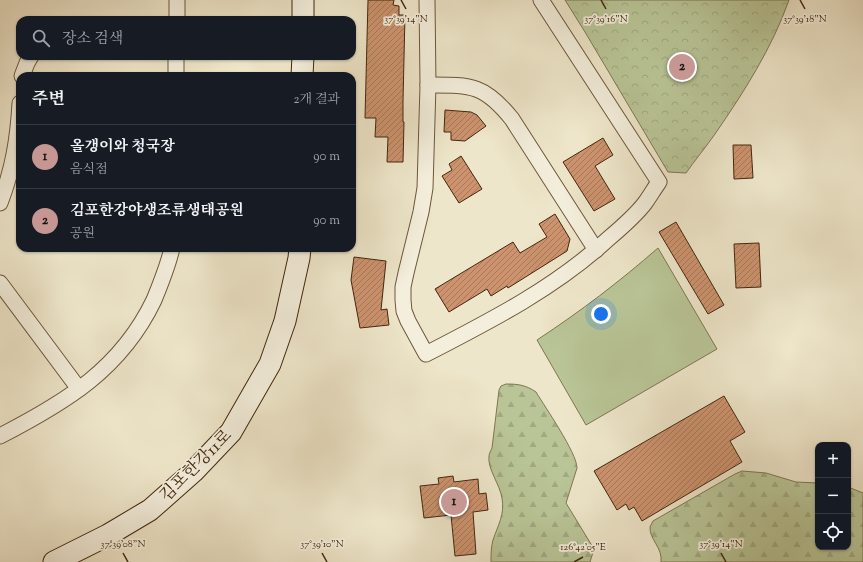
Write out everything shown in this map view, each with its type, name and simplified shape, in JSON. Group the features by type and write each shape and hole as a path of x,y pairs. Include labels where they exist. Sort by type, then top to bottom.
{"main road":[{"path":"303,0 303,16"},
{"path":"302,60 302,72"},
{"name":"김포한강11로","path":"54,562 67,557 108,535 150,510 193,472 231,432 270,364 285,321 300,252"}],"street":[{"path":"177,0 177,16"},
{"path":"427,0 428,84 425,188 403,287 404,311 426,354 533,296 552,284 596,250 640,208 659,182 542,0"},
{"path":"24,72 29,60"},
{"path":"176,60 176,72"},
{"path":"428,84 473,87 491,97 501,106 512,119 596,250"},
{"path":"0,203 12,168 16,145"},
{"path":"0,436 34,419 79,389 99,374 112,361 136,331 148,312 166,271 171,252"},
{"path":"0,283 79,389"}],"green space":[{"path":"565,0 789,0 766,52 747,86 715,134 686,173 668,172"},
{"path":"658,248 717,349 586,425 537,340 599,296"},
{"path":"506,384 522,385 536,392 572,452 577,468 566,503 594,549 590,562 491,562 492,543 503,509 503,504 501,493 490,466 489,456 492,448 499,390 501,386"},
{"path":"742,471 766,473 796,482 815,483 815,550 851,550 851,488 863,493 863,562 661,562 660,552 650,531 653,521"}],"building":[{"path":"368,0 394,0 393,5 399,6 399,15 405,15 403,162 387,162 388,137 375,137 376,118 365,118"},
{"path":"445,110 471,112 477,115 486,126 465,141 451,140 451,132 444,132"},
{"path":"603,138 613,155 595,166 615,199 594,211 563,162"},
{"path":"733,145 751,145 753,178 734,179"},
{"path":"461,156 482,189 459,203 442,176 452,170 449,164"},
{"path":"555,214 570,239 567,251 508,288 507,286 491,296 487,289 449,312 435,289 513,242 520,253 547,237 539,224"},
{"path":"676,222 724,305 708,314 659,232"},
{"path":"759,243 761,287 736,288 734,244"},
{"path":"354,257 386,261 381,310 387,309 389,325 360,328 351,280"},
{"path":"724,396 745,432 730,441 742,462 642,521 634,507 629,510 626,504 617,510 594,471"},
{"path":"453,476 454,482 478,479 479,494 486,493 488,510 473,512 476,554 455,556 451,515 424,518 420,486 439,484 438,478"}],"place":[{"name":"김포한강야생조류생태공원","path":"682,67"},
{"name":"올갱이와 청국장","path":"454,502"}]}
